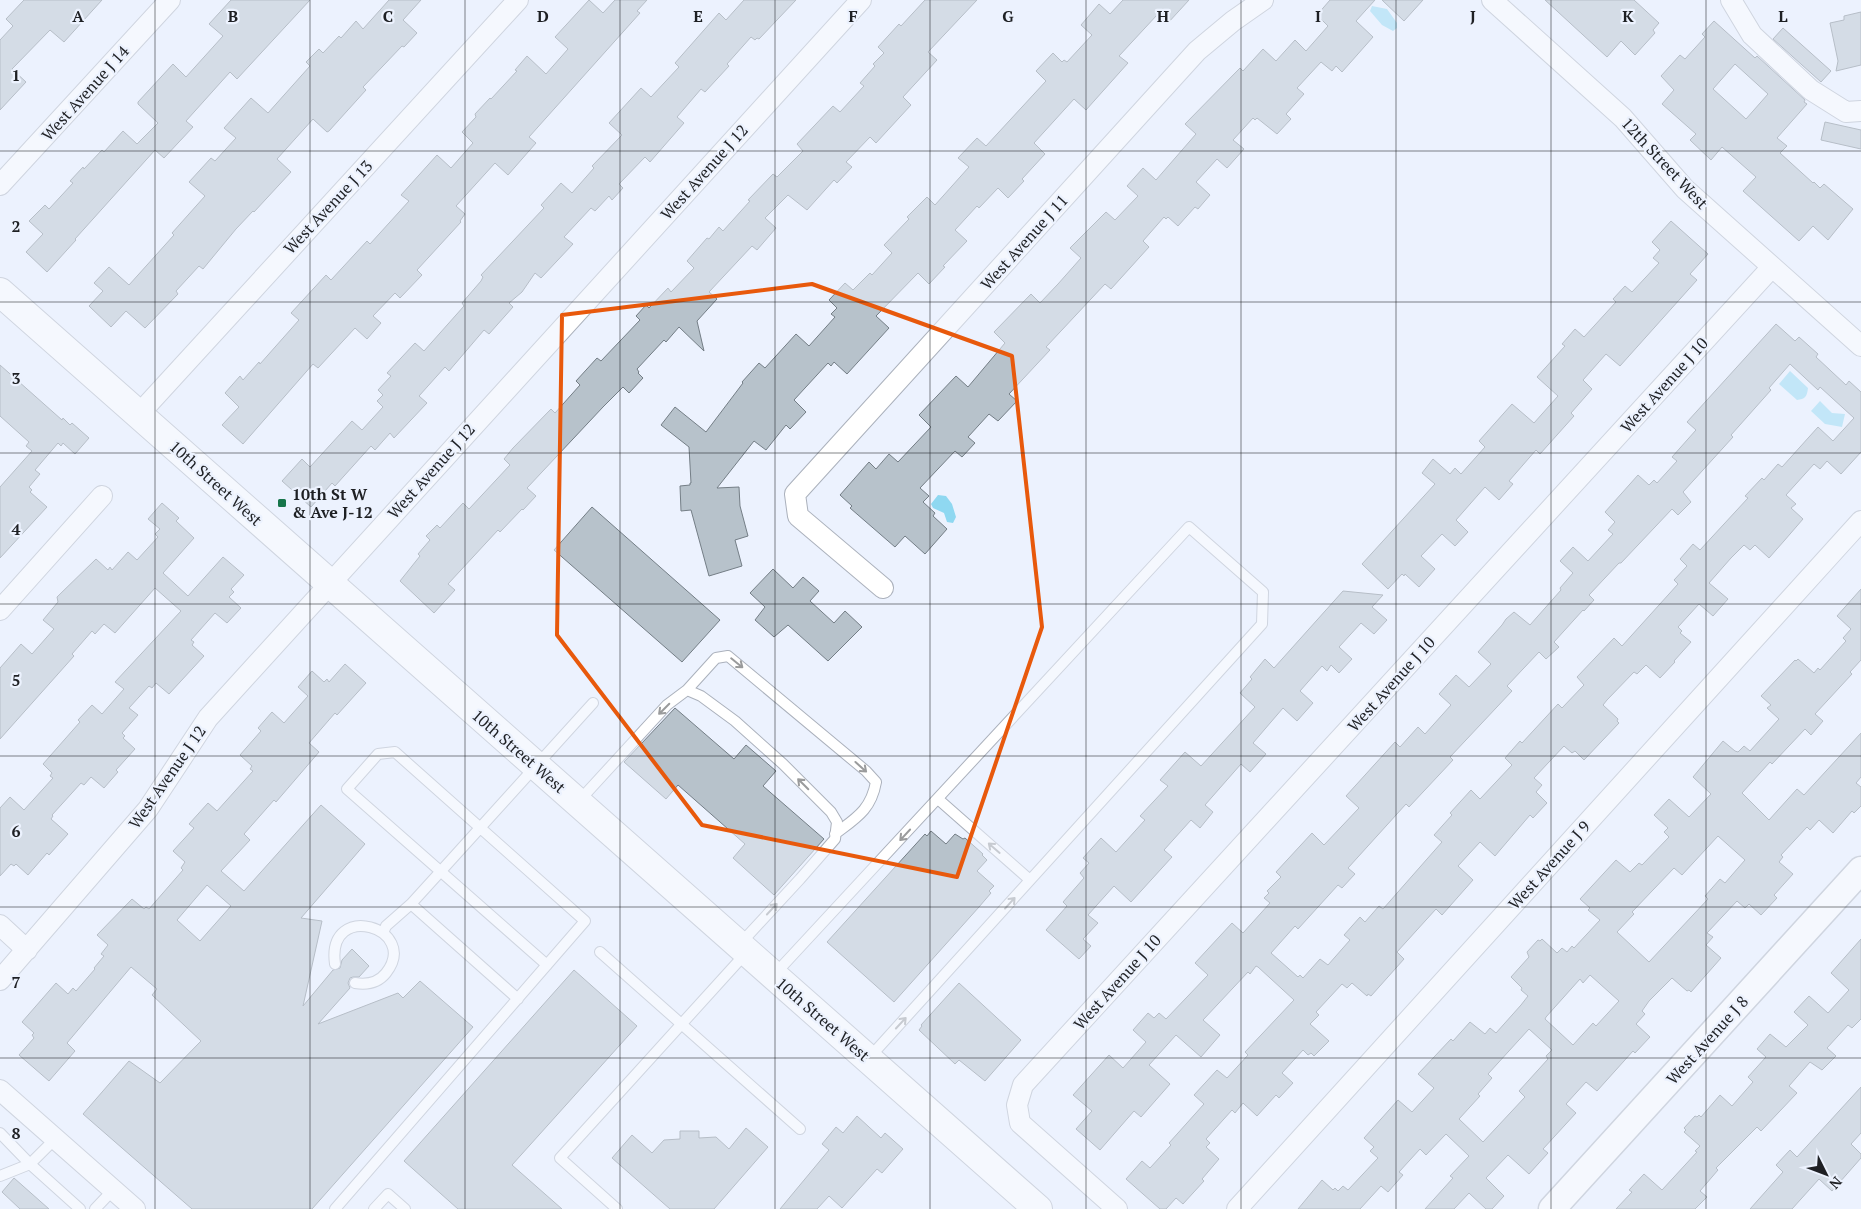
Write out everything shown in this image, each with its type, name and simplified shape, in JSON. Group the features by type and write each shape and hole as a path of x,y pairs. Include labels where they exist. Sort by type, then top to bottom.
{"main road":[{"name":"10th Street West","path":"0,292 328,584 1038,1209"}],"street":[{"name":"West Avenue J 14","path":"0,186 170,0"},
{"name":"West Avenue J 13","path":"139,414 518,0"},
{"name":"West Avenue J 12","path":"0,980 28,950 148,809 208,718 861,0"},
{"name":"West Avenue J 11","path":"883,588 798,516 795,494 1197,51 1233,21 1263,0"},
{"name":"12th Street West","path":"1492,0 1623,118 1685,189 1861,346"},
{"path":"1731,0 1752,35 1811,90 1846,112 1861,112"},
{"name":"West Avenue J 10","path":"1118,1209 1020,1123 1017,1105 1023,1085 1772,267"},
{"path":"0,610 102,496"},
{"name":"West Avenue J 9","path":"1238,1209 1861,521"},
{"name":"West Avenue J 8","path":"1552,1209 1861,870"},
{"path":"0,925 28,950"},
{"path":"0,1090 135,1209"}],"lane":[{"path":"774,976 1189,528 1263,592 1262,624 868,1059"},
{"path":"578,803 667,705 688,690 716,658 728,656 866,771 876,782 874,797 862,814 835,834"},
{"path":"617,1209 560,1158 682,1024 835,838 837,822 831,812 782,764 735,722 702,696 688,690"},
{"path":"383,933 386,926 411,904 593,703"},
{"path":"335,1209 518,999 585,921 395,752 378,754 348,789 547,965"},
{"path":"938,799 1030,880"},
{"path":"411,904 518,999"},
{"path":"335,964 334,954 336,945 340,937 348,930 356,926 366,926 375,928 383,933 389,940 393,950 393,960 389,969 383,977 375,982 355,983"},
{"path":"600,952 800,1129"},
{"path":"0,1133 30,1164 80,1209"},
{"path":"0,1176 30,1164 55,1139"},
{"path":"96,1209 113,1190"},
{"path":"374,1209 388,1194 404,1209"}],"highlighted area":[{"path":"812,284 1012,356 1042,627 957,877 702,825 557,635 562,315"}],"water":[{"path":"1372,6 1387,9 1397,23 1397,28 1393,31 1382,25 1370,11"},
{"path":"1790,371 1808,388 1805,397 1802,399 1797,400 1779,384"},
{"path":"1820,401 1832,413 1845,414 1842,427 1825,424 1811,411"},
{"path":"938,495 946,496 952,504 956,517 953,523 947,522 944,513 933,508 931,504"}],"building":[{"path":"24,0 102,0 64,42 50,30 12,69 26,82 0,110 0,40 13,26 6,19"},
{"path":"231,0 310,0 237,79 230,72 186,121 193,127 164,158 155,150 47,272 26,252 43,234 29,221 45,205 49,209 73,183 70,181 83,167 84,169 102,150 104,152 123,131 137,144 158,123 138,102 173,64 186,77 223,36 209,24"},
{"path":"389,0 421,0 403,20 417,33 363,87 366,90 329,131 327,132 313,119 277,159 291,172 236,229 203,269 199,266 176,291 178,294 145,328 126,311 111,327 89,306 103,291 94,283 109,267 129,285 174,235 172,233 205,196 189,182 211,158 215,161 236,138 224,128 251,98 268,113 310,66 306,62 319,49 323,53 339,36 341,38 356,21 363,29"},
{"path":"589,0 603,13 615,0 647,0 637,11 640,13 529,137 536,143 508,175 495,163 456,206 465,214 461,222 417,270 422,275 400,298 395,293 373,316 381,323 367,339 355,328 318,368 313,364 243,444 222,425 239,407 225,393 240,376 243,380 259,362 260,364 299,320 291,313 326,275 331,280 367,241 370,244 409,201 401,195 437,155 451,168 473,143 462,132 476,117 475,114 517,71 515,70 527,56 546,74 568,49 555,37"},
{"path":"744,0 796,0 759,39 755,40 751,37 727,64 729,66 705,92 701,89 677,117 684,123 650,162 645,157 619,184 623,188 612,200 609,196 595,211 591,208 564,237 573,244 541,278 535,273 522,292 509,303 513,307 489,334 484,330 449,371 445,367 419,396 427,403 394,438 390,433 375,450 371,446 335,486 332,483 311,507 282,481 302,459 310,467 352,421 362,430 383,407 377,401 383,395 378,390 391,376 387,373 415,343 424,351 464,306 462,303 481,281 483,277 481,275 544,208 541,205 561,183 572,193 594,168 592,166 622,135 609,123 641,88 651,97 679,67 675,63 719,13 726,20"},
{"path":"925,0 977,0 928,52 937,60 903,97 911,105 876,143 870,137 846,162 852,167 837,183 834,180 807,210 788,195 765,218 776,228 757,250 752,246 709,292 717,299 697,321 704,351 679,327 666,342 664,340 637,369 643,378 629,393 623,387 527,488 536,496 500,532 498,530 448,584 455,590 434,613 400,581 430,540 426,536 437,525 440,528 463,503 469,509 510,465 504,459 513,448 551,409 555,413 580,385 576,381 597,358 601,361 640,320 636,316 646,305 649,308 668,288 671,292 694,268 687,261 707,238 709,239 719,227 723,231 750,201 748,200 773,174 777,177 803,151 797,144 833,106 840,112 864,86 860,83 875,66 873,64 884,53 878,47"},
{"path":"1123,0 1189,0 1167,24 1157,15 1119,56 1128,63 1086,110 1074,99 1034,143 1045,154 1022,179 1024,181 1008,198 998,188 979,208 977,206 955,230 967,241 943,266 945,267 929,284 918,273 876,316 889,328 847,374 834,362 831,366 828,363 794,400 806,412 790,429 786,425 766,450 754,441 717,488 739,487 740,506 748,536 735,540 742,566 709,576 691,510 681,511 680,486 690,485 691,483 689,447 661,425 675,407 706,432 742,382 759,363 765,368 796,334 809,346 835,317 831,314 837,308 829,300 845,283 853,290 870,273 872,275 892,253 884,245 909,219 907,217 927,197 935,205 969,167 958,158 977,138 986,146 1046,81 1036,71 1053,53 1062,62 1064,60 1067,62 1092,35 1081,25 1099,4 1110,14"},
{"path":"1330,0 1375,0 1356,21 1373,37 1342,72 1336,66 1332,71 1321,62 1297,88 1304,94 1286,114 1291,119 1277,134 1257,118 1255,120 1253,118 1233,140 1244,149 1227,168 1217,159 1196,182 1210,195 1198,209 1195,207 1178,226 1168,217 1166,219 1164,217 1143,241 1149,247 1111,289 1105,284 1046,347 1050,350 1009,394 1017,401 998,421 989,414 968,437 975,443 962,457 955,451 920,488 929,496 923,502 935,513 933,516 947,529 925,554 905,536 895,547 850,508 852,506 840,495 869,462 876,469 889,454 898,462 931,427 919,415 956,376 968,387 1005,343 994,332 1031,294 1040,303 1081,258 1070,248 1106,212 1115,220 1138,196 1127,186 1143,168 1156,180 1196,134 1185,124 1240,68 1243,71 1263,49 1276,61 1295,40 1306,51 1328,26 1317,15"},
{"path":"1382,0 1423,0 1404,21"},
{"path":"1545,0 1634,0 1659,23 1653,30 1655,33 1635,55 1621,41 1607,57"},
{"path":"1861,12 1861,65 1836,71 1838,61 1830,23 1844,20 1844,16"},
{"path":"1714,21 1755,58 1757,56 1805,100 1804,102 1807,104 1777,138 1787,146 1780,153 1813,183 1820,188 1824,184 1853,209 1828,240 1813,226 1799,241 1743,191 1756,177 1722,147 1711,160 1690,140 1696,134 1662,104 1674,90 1661,76 1680,55 1685,59 1705,37 1702,34","holes":["1735,64 1768,94 1746,119 1713,89"]},
{"path":"1783,28 1831,71 1821,82 1773,39"},
{"path":"1825,122 1861,130 1861,149 1821,140"},
{"path":"1671,221 1708,254 1690,274 1697,280 1620,366 1606,354 1583,380 1592,389 1571,413 1574,416 1540,454 1536,450 1509,481 1513,484 1499,500 1485,487 1456,520 1468,532 1455,546 1442,534 1421,556 1435,569 1419,587 1405,574 1404,576 1402,574 1388,589 1362,564 1435,484 1422,473 1433,459 1450,474 1455,468 1461,474 1485,447 1479,441 1512,404 1534,423 1558,396 1537,377 1565,346 1562,344 1575,329 1584,337 1616,302 1613,299 1625,286 1632,292 1659,263 1653,258 1660,250 1652,242"},
{"path":"1776,324 1795,341 1799,337 1818,354 1816,357 1846,385 1849,381 1861,392 1861,452 1841,474 1827,461 1820,469 1814,464 1786,495 1796,504 1791,508 1803,519 1784,541 1769,558 1755,545 1750,550 1744,545 1731,558 1709,583 1728,599 1713,616 1699,604 1678,627 1682,631 1680,633 1691,642 1675,662 1660,678 1646,665 1637,674 1634,672 1607,700 1603,705 1618,719 1619,723 1584,760 1575,751 1572,753 1564,746 1534,778 1542,785 1536,792 1547,803 1533,818 1530,815 1495,856 1480,842 1458,866 1473,880 1442,915 1436,909 1397,952 1404,959 1371,996 1368,994 1367,996 1352,983 1347,988 1342,984 1316,1012 1319,1015 1310,1024 1329,1041 1314,1056 1311,1053 1308,1055 1303,1050 1282,1073 1293,1083 1279,1098 1276,1095 1257,1116 1243,1103 1235,1113 1232,1110 1206,1139 1210,1143 1206,1147 1219,1159 1202,1179 1204,1181 1183,1204 1176,1198 1166,1209 1160,1209 1126,1179 1142,1161 1150,1168 1171,1145 1169,1143 1204,1104 1194,1095 1217,1070 1227,1078 1248,1055 1245,1052 1294,1000 1258,967 1256,966 1250,974 1248,972 1203,1020 1220,1035 1201,1057 1176,1035 1149,1065 1170,1084 1141,1117 1134,1111 1100,1150 1076,1129 1092,1111 1073,1095 1109,1055 1123,1068 1146,1042 1133,1030 1148,1013 1154,1018 1159,1013 1166,1019 1208,975 1195,963 1232,923 1243,933 1270,903 1264,898 1269,893 1267,891 1281,877 1276,872 1312,833 1324,845 1359,808 1346,796 1395,742 1400,747 1418,727 1425,734 1451,705 1439,694 1456,675 1469,687 1491,664 1478,652 1506,619 1514,612 1530,625 1561,590 1560,588 1573,573 1560,561 1573,547 1588,561 1613,534 1608,530 1615,522 1605,512 1638,475 1649,485 1654,480 1657,483 1677,461 1672,457 1696,430 1687,422","holes":["1790,364 1818,390 1820,387 1854,418 1833,441 1818,427 1782,467 1778,464 1764,480 1762,478 1745,496 1748,498 1700,550 1693,544 1680,559 1687,566 1674,580 1678,584 1622,646 1614,638 1577,677 1584,685 1562,708 1558,704 1522,743 1520,741 1505,758 1512,765 1480,799 1471,790 1450,813 1452,815 1434,835 1442,842 1383,909 1379,906 1365,922 1360,917 1344,935 1350,940 1328,965 1320,959 1303,978 1300,975 1298,977 1271,953 1295,926 1298,929 1338,885 1342,888 1355,874 1348,868 1406,804 1409,807 1453,760 1450,757 1512,691 1507,686 1539,652 1546,659 1559,647 1554,642 1594,600 1589,595 1672,509 1678,515 1691,502 1683,492 1733,437 1731,435 1771,390 1769,388"]},
{"path":"0,365 62,420 63,418 70,425 72,423 89,438 75,454 63,443 61,446 58,443 35,470 40,474 29,487 32,490 30,492 47,507 0,558 0,487 32,451 26,446 29,442 0,416"},
{"path":"162,503 179,518 176,521 194,538 163,573 188,596 223,557 244,575 231,589 234,592 229,597 241,608 227,623 215,613 191,640 194,642 192,645 204,656 169,694 156,683 152,688 149,686 129,708 138,715 122,733 125,736 123,738 135,749 116,770 118,772 104,788 91,777 84,785 81,783 52,815 51,819 68,834 49,855 47,853 28,875 16,864 14,866 11,864 0,876 0,808 10,797 24,810 53,778 50,776 52,773 43,764 80,722 78,720 92,705 102,714 124,689 115,682 181,611 155,588 115,633 104,624 95,634 92,631 72,654 74,656 0,739 0,668 21,644 32,654 54,629 43,620 58,602 57,597 96,559 108,570 110,567 112,570 128,552 137,560 158,537 155,534 160,529 148,519"},
{"path":"592,507 720,620 682,662 554,550"},
{"path":"773,569 793,588 803,577 819,591 810,601 834,623 845,611 862,627 828,661 788,625 774,637 755,620 765,607 750,593"},
{"path":"1861,589 1861,660 1850,672 1852,674 1815,714 1823,721 1811,735 1805,729 1772,764 1770,762 1742,793 1769,820 1797,789 1804,795 1861,733 1861,777 1856,783 1861,787 1861,806 1854,813 1852,811 1833,833 1819,820 1810,830 1807,827 1781,855 1783,857 1779,862 1793,874 1774,895 1777,898 1761,915 1749,904 1745,908 1737,901 1707,933 1713,937 1706,945 1721,958 1691,992 1687,991 1672,978 1649,1001 1642,1011 1645,1014 1636,1024 1650,1037 1635,1053 1633,1051 1597,1091 1586,1082 1566,1104 1576,1113 1543,1149 1548,1153 1529,1174 1508,1155 1486,1178 1504,1196 1492,1209 1486,1209 1469,1193 1454,1209 1425,1209 1453,1178 1450,1176 1469,1156 1446,1134 1426,1155 1420,1149 1399,1172 1403,1175 1388,1192 1381,1186 1360,1209 1298,1209 1322,1180 1333,1190 1335,1188 1338,1191 1343,1186 1348,1190 1378,1158 1370,1151 1374,1147 1364,1138 1398,1100 1412,1112 1434,1088 1418,1074 1451,1039 1453,1041 1470,1022 1485,1034 1490,1028 1496,1033 1521,1005 1528,996 1511,977 1529,957 1527,952 1538,940 1542,939 1557,953 1562,948 1567,952 1572,946 1574,948 1600,920 1588,910 1590,908 1580,899 1616,860 1630,872 1639,863 1642,865 1669,837 1664,832 1668,828 1654,815 1669,799 1689,817 1711,794 1693,777 1723,741 1735,751 1738,752 1744,746 1750,751 1779,719 1767,708 1771,705 1761,696 1795,660 1798,659 1814,673 1818,668 1820,670 1846,641 1843,638 1851,629 1837,616","holes":["1718,836 1745,860 1725,883 1720,879 1705,896 1708,899 1649,962 1617,932 1634,914 1632,912 1674,868 1682,875","1590,975 1619,1001 1596,1026 1593,1023 1573,1045 1545,1019 1580,979 1583,983","1529,1029 1552,1050 1546,1056 1548,1059 1519,1091 1525,1097 1483,1142 1459,1119 1480,1096 1478,1094 1492,1078 1488,1074"]},
{"path":"1343,591 1383,595 1372,607 1387,620 1374,634 1361,623 1339,647 1352,659 1339,673 1331,665 1327,671 1322,666 1300,691 1313,703 1297,721 1283,708 1253,743 1266,754 1250,772 1241,764 1205,805 1213,812 1200,828 1191,820 1164,850 1172,857 1131,902 1114,886 1088,915 1098,923 1083,939 1091,946 1079,959 1046,930 1067,906 1063,902 1084,878 1080,873 1089,863 1083,858 1101,838 1116,852 1145,820 1140,816 1168,786 1160,780 1185,752 1201,766 1255,707 1240,693 1252,679 1250,677 1265,659 1274,668"},
{"path":"345,664 366,683 337,715 335,713 309,743 319,752 276,802 274,800 244,834 250,840 221,871 244,891 321,805 365,844 301,918 322,921 303,1006 333,970 340,968 342,960 352,949 369,966 359,977 350,978 348,983 350,988 318,1024 398,993 403,998 420,981 473,1027 312,1209 192,1209 83,1114 129,1061 160,1083 201,1041 152,995 157,989 131,967 67,1043 75,1051 49,1081 19,1055 34,1038 32,1035 34,1033 22,1022 56,983 68,994 73,988 76,991 104,956 101,954 108,945 97,935 132,899 144,909 146,907 149,909 183,870 181,868 185,862 173,851 194,828 189,824 208,803 217,811 253,771 250,769 252,766 240,755 261,731 258,728 272,712 284,723 308,696 298,687 312,671 324,682 327,679 329,682","holes":["207,885 231,906 200,941 177,920"]},
{"path":"675,708 734,759 746,745 776,771 763,786 824,839 774,895 733,858 745,844 678,785 666,799 624,762"},
{"path":"931,831 946,844 955,834 963,839 965,838 987,860 977,871 994,886 989,891 991,893 979,907 894,1002 827,942 925,834 927,836"},
{"path":"1861,939 1861,1019 1852,1028 1848,1025 1827,1048 1836,1056 1822,1070 1810,1062 1789,1086 1797,1093 1761,1131 1757,1127 1716,1168 1718,1170 1700,1191 1707,1197 1695,1209 1616,1209 1632,1192 1629,1190 1644,1174 1662,1190 1697,1152 1695,1151 1700,1146 1684,1132 1686,1130 1684,1128 1695,1116 1699,1115 1701,1117 1720,1095 1732,1106 1753,1082 1748,1077 1766,1057 1757,1049 1770,1034 1786,1047 1808,1025 1794,1012 1809,996 1828,1013 1849,990 1831,973"},
{"path":"574,970 637,1026 512,1165 562,1209 458,1209 404,1161"},
{"path":"959,983 1021,1040 985,1081 959,1060 955,1064 919,1030 921,1025"},
{"path":"1861,1087 1861,1133 1851,1144 1861,1154 1861,1158 1832,1191 1819,1179 1792,1209 1750,1209 1783,1172 1776,1165 1790,1150 1797,1157"},
{"path":"857,1116 881,1138 885,1133 903,1149 882,1173 877,1169 842,1208 829,1196 817,1209 780,1209 829,1150 822,1144 836,1127 843,1133"},
{"path":"746,1128 768,1147 714,1209 670,1209 612,1158 632,1135 652,1153 664,1140 680,1139 680,1131 699,1131 699,1138 716,1137 729,1149"},
{"path":"14,1178 49,1209 20,1209 2,1192"}],"place":[{"name":"10th St W & Ave J-12","path":"282,503"}]}
